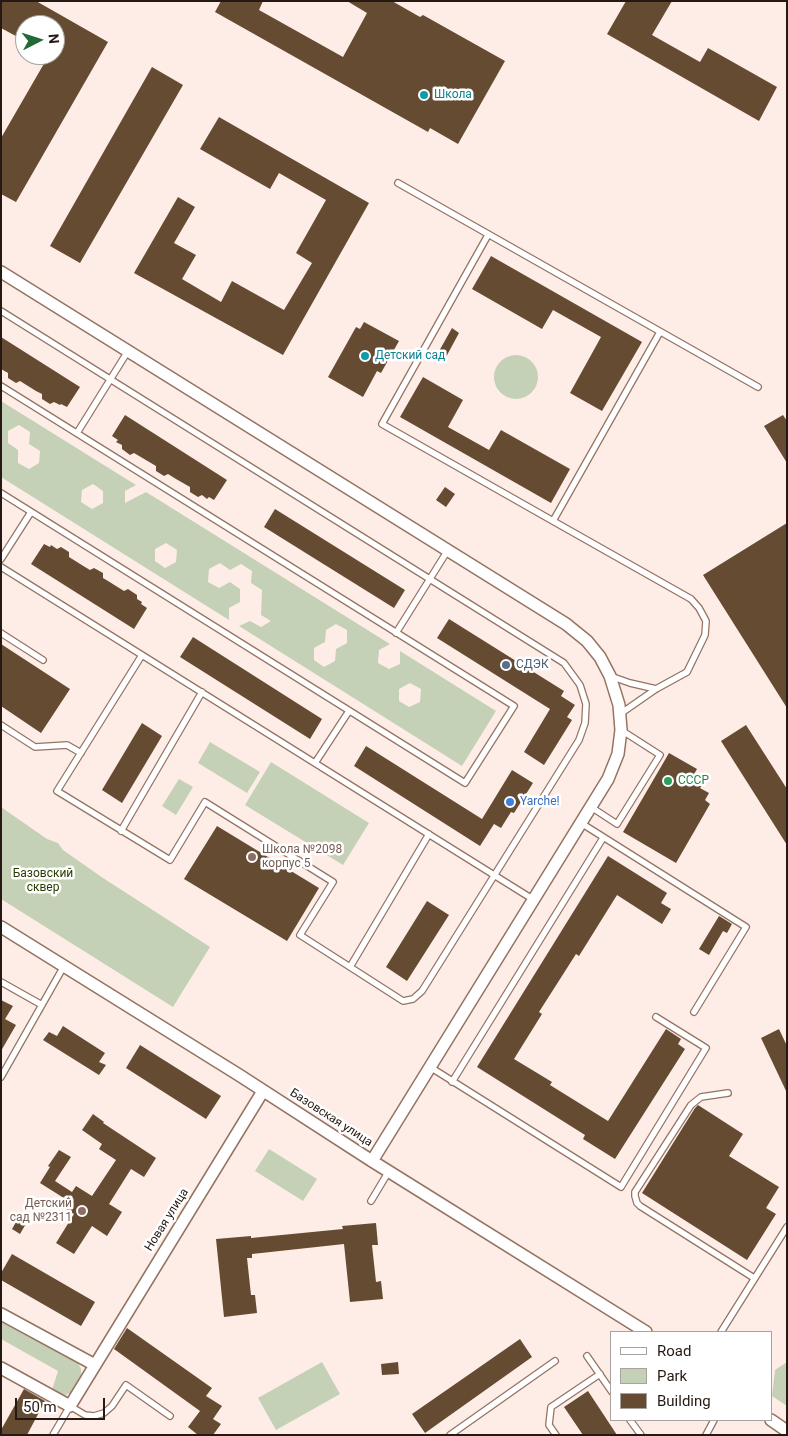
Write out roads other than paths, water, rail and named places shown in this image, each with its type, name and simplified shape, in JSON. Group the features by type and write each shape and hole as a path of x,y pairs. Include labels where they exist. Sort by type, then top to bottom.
{"street":[{"path":"1,272 566,624 600,657 610,676 619,705 621,730 618,754 608,779 372,1161"},
{"name":"Базовская улица","path":"1,927 644,1331"},
{"name":"Новая улица","path":"70,1406 263,1091"},
{"path":"1,1314 94,1365"},
{"path":"1,1368 70,1406"},
{"path":"772,1421 787,1431"}],"lane":[{"path":"398,183 758,387"},
{"path":"488,234 382,424 691,599 699,608 706,621 705,635 686,672 656,689 620,714"},
{"path":"1,311 564,663 580,685 586,704 585,723 579,740 422,991 413,999 403,1001 300,936 333,882 205,802 170,860 58,791 142,655"},
{"path":"554,521 660,332"},
{"path":"77,433 128,351"},
{"path":"1,386 514,706 465,783 1,493"},
{"path":"1,559 31,512"},
{"path":"396,633 448,550"},
{"path":"1,567 534,900"},
{"path":"1,633 43,660"},
{"path":"610,676 630,684 656,689"},
{"path":"121,831 202,692"},
{"path":"315,763 349,711"},
{"path":"1,725 35,747 67,745 81,753"},
{"path":"591,807 617,824 660,755 621,730"},
{"path":"580,824 746,927 694,1012"},
{"path":"350,967 429,834"},
{"path":"452,1082 603,838"},
{"path":"1,1077 64,966"},
{"path":"1,982 42,1005"},
{"path":"430,1067 621,1187 706,1048 656,1017"},
{"path":"728,1093 706,1096 691,1104 635,1196 640,1206 754,1278"},
{"path":"371,1202 389,1171"},
{"path":"722,1331 787,1227"},
{"path":"587,1356 610,1389"},
{"path":"450,1435 554,1361"},
{"path":"556,1435 549,1425 551,1408 600,1374"},
{"path":"53,1435 70,1406 85,1415 94,1416 104,1413 112,1406 126,1385 170,1416"},
{"path":"631,1421 641,1435"},
{"path":"706,1435 713,1421"}],"place":[{"name":"Школа","path":"424,95"},
{"name":"Детский сад","path":"365,356"},
{"name":"СДЭК","path":"506,665"},
{"name":"СССР","path":"668,781"},
{"name":"Yarche!","path":"510,802"},
{"name":"Школа №2098 корпус 5","path":"252,857"},
{"name":"Детский сад №2311","path":"82,1211"}],"park label":[{"name":"Базовский сквер","path":"43,881"}]}
